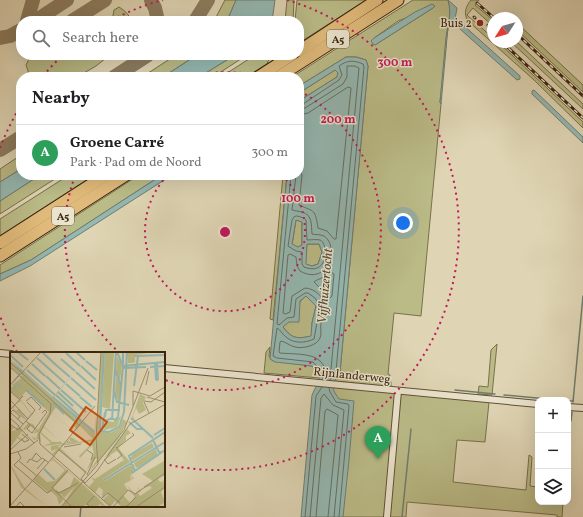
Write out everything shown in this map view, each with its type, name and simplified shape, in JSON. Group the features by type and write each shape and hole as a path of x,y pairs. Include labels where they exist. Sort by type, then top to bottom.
{"highway":[{"name":"A5","path":"304,47 377,0"},
{"name":"A5","path":"286,72 398,0"},
{"path":"266,72 284,60"},
{"name":"A5","path":"0,243 98,180"},
{"name":"A5","path":"0,256 118,180"}],"street":[{"path":"0,353 10,354"},
{"name":"Rijnlanderweg","path":"165,368 535,404"},
{"path":"387,517 398,391"},
{"path":"571,406 583,408"}],"green space":[{"path":"225,0 236,0 229,16 217,16"},
{"path":"287,0 294,0 293,16 285,16"},
{"path":"297,0 366,0 304,40 304,16 295,16"},
{"path":"413,0 448,0 450,16 440,102 421,316 394,313 388,374 390,375 389,381 391,382 391,387 334,381 340,372 368,66 366,60 356,57 346,57 304,83 304,72 300,72","holes":["434,7 375,45 374,38 398,21"]},
{"path":"471,0 479,0 475,5 487,15 487,21 473,8 467,15 487,33 487,38 468,21 466,10"},
{"path":"119,7 129,16 113,16 114,10"},
{"path":"523,29 583,85 583,92 523,36"},
{"path":"498,48 504,48 583,122 583,128 534,80"},
{"path":"517,48 523,48 583,104 583,109"},
{"path":"28,60 104,60 86,72 28,72 26,65"},
{"path":"168,60 189,60 171,72 150,72"},
{"path":"227,60 239,60 221,72 207,72"},
{"path":"247,60 269,60 267,64 254,72 229,72"},
{"path":"335,70 338,73 337,77 304,98 304,90"},
{"path":"16,158 16,172 0,182 0,169"},
{"path":"32,180 53,180 0,214 0,201"},
{"path":"61,180 86,180 0,236 0,219"},
{"path":"131,180 154,180 31,260 0,274 0,265"},
{"path":"283,180 287,180 273,320 270,319"},
{"path":"296,220 302,222 302,245 298,247 292,245"},
{"path":"307,244 319,244 322,252 318,264 312,266 305,264"},
{"path":"306,296 316,306 312,323 312,336 299,338 289,334 283,327 299,303"},
{"path":"497,344 492,395 478,394 479,386 488,387 491,350"},
{"path":"270,347 269,356 273,361 312,366 319,378 264,373 266,352"},
{"path":"333,387 489,402 485,442 457,440 453,482 526,490 529,455 532,457 530,486 535,487 535,505 563,505 562,517 557,517 557,515 407,502 406,517 342,517 338,399 333,392"}],"water":[{"path":"236,0 275,0 273,16 229,16"},
{"path":"448,0 457,8 455,19 450,22 448,27 441,104 446,37 450,14"},
{"path":"432,4 435,6 433,8 375,45 371,41 415,12"},
{"path":"462,24 520,76 520,79 517,80 460,29 459,26"},
{"name":"Vijfhuizertocht","path":"346,57 356,57 366,60 368,66 340,372 333,384 334,390 339,399 354,401 343,517 301,517 312,395 318,384 319,377 316,370 312,366 275,362 270,359 287,180 304,180 304,98 337,77 338,73 335,70 304,90 304,83","holes":["296,220 302,222 302,245 298,247 292,244","307,244 319,244 322,252 318,264 312,266 306,264","306,296 316,306 311,336 298,338 289,334 283,327 289,322 299,322 300,301"]},
{"path":"189,60 227,60 207,72 171,72"},
{"path":"534,90 583,137 583,143 532,94 532,91"},
{"path":"16,172 16,180 32,180 0,201 0,182"},
{"path":"154,180 164,180 30,266 0,281 0,274 31,260"}],"waterway":[{"path":"573,402 583,296"},
{"path":"455,390 495,394"},
{"path":"504,395 535,398"},
{"path":"571,421 572,412"},
{"path":"402,517 411,429"},
{"path":"80,517 81,507"}],"taxiway":[{"path":"28,16 33,0"},
{"path":"43,16 67,0"},
{"path":"80,16 105,0"},
{"path":"151,0 157,16"},
{"path":"198,16 208,0"},
{"path":"0,38 10,36 16,33"},
{"path":"122,72 140,60"},
{"path":"0,150 16,140"}],"railway":[{"path":"477,3 487,12"},
{"path":"523,40 583,96"},
{"path":"508,48 583,118"}],"place":[{"name":"Buis 2","path":"480,23"},
{"name":"Groene Carré","path":"378,459"}]}
